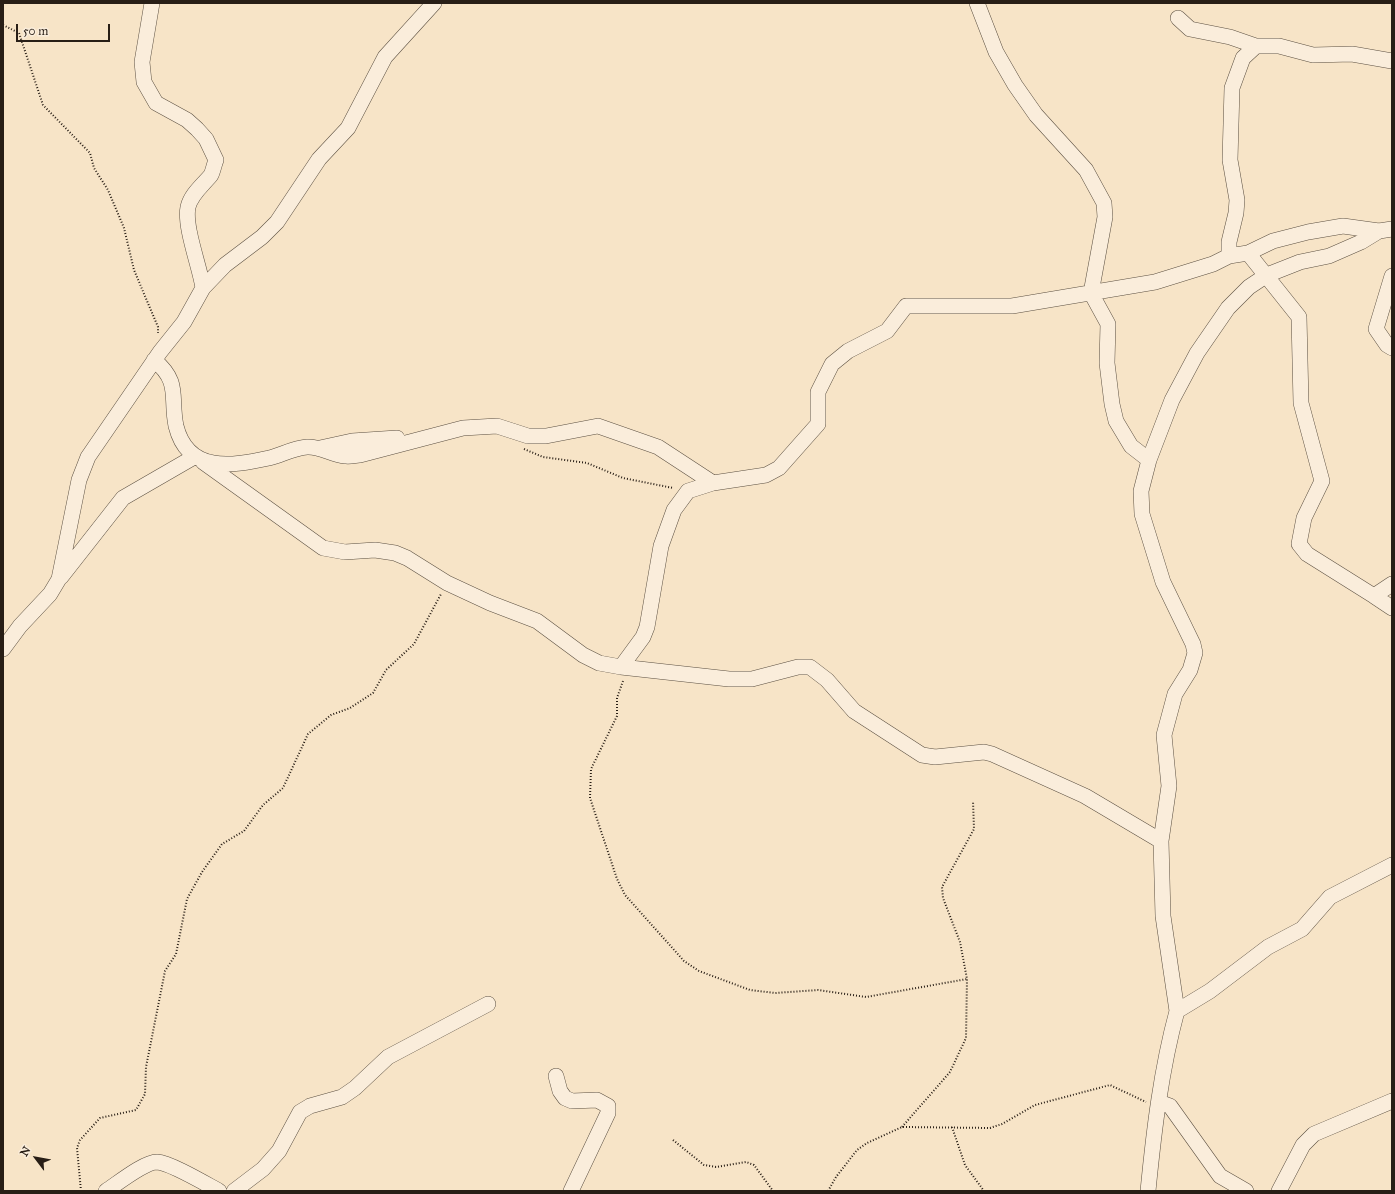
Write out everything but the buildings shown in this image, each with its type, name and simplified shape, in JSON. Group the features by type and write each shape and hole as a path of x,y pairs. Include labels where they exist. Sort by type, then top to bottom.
{"street":[{"path":"152,3 142,62 144,82 156,103 187,120 197,129 206,140 216,160 212,174 196,191 188,207 189,231 203,288"},
{"path":"59,579 79,480 88,457 157,356 184,322 203,288 225,265 262,237 277,222 319,159 348,128 385,57 434,3"},
{"path":"977,3 996,52 1015,85 1036,115 1086,170 1104,203 1105,217 1091,293 1108,324 1107,363 1112,404 1116,421 1131,446 1149,460"},
{"path":"1178,18 1190,29 1230,37 1256,46 1279,46 1313,55 1352,54 1392,61"},
{"path":"1229,256 1229,242 1236,213 1237,200 1230,160 1232,88 1243,58 1256,46"},
{"path":"625,668 643,637 647,627 661,546 674,510 688,491 713,482 766,475 780,468 818,424 818,392 832,364 848,351 887,331 906,306 1012,306 1155,282 1213,264 1229,256 1248,253 1274,241 1308,232 1343,226 1386,230"},
{"path":"1148,1191 1157,1109 1166,1053 1177,1011 1163,916 1161,841 1169,786 1164,735 1175,694 1190,670 1195,653 1193,644 1163,582 1142,514 1141,491 1149,460 1172,400 1197,353 1228,308 1249,287 1267,275 1300,262 1329,256 1386,230"},
{"path":"1248,253 1299,317 1301,404 1322,481 1304,518 1299,544 1307,554 1392,608"},
{"path":"1392,276 1376,329 1387,345 1392,348"},
{"path":"157,356 172,382 176,426 182,441 199,459 323,548 345,552 375,550 395,553 407,558 447,582 490,604 537,621 583,655 599,663 625,668 730,678 752,678 798,667 810,667 827,680 854,711 922,755 935,757 984,752 992,754 1084,796 1161,841"},
{"path":"3,649 20,626 50,594 59,579 123,498 199,459 225,465 269,458 307,447 319,448 346,456 360,455 463,428 497,426 528,436 546,436 598,426 658,448 713,482"},
{"path":"1374,596 1392,584"},
{"path":"1177,1011 1210,992 1268,947 1302,929 1330,897 1392,865"},
{"path":"234,1191 263,1169 279,1151 300,1112 310,1106 342,1097 355,1088 388,1057 488,1004"},
{"path":"556,1076 560,1091 565,1098 572,1101 597,1100 608,1106 608,1113 571,1191"},
{"path":"1279,1191 1303,1145 1314,1134 1392,1101"},
{"path":"1157,1109 1170,1106 1220,1176 1246,1191"},
{"path":"106,1191 144,1166 157,1162 186,1173 219,1191"}],"path":[{"path":"3,25 19,33 43,105 90,153 94,168 108,190 124,228 134,270 158,327 157,356"},
{"path":"522,448 543,457 587,463 623,478 688,491"},
{"path":"81,1191 77,1148 80,1140 100,1118 136,1110 145,1094 146,1067 165,971 176,954 187,899 202,872 222,844 244,831 263,805 284,788 308,734 331,715 350,708 373,693 386,670 414,644 447,582"},
{"path":"625,668 617,698 617,716 591,769 590,798 617,879 625,895 684,962 699,971 750,990 775,994 818,990 866,997 967,980"},
{"path":"828,1191 836,1177 857,1150 867,1143 902,1127 950,1072 966,1038 967,980 960,942 943,898 942,887 974,829 973,801"},
{"path":"902,1127 990,1128 1002,1124 1035,1105 1110,1085 1148,1103 1157,1109"},
{"path":"952,1128 965,1165 984,1191"},
{"path":"673,1140 704,1165 716,1167 746,1162 754,1165 773,1191"}]}
